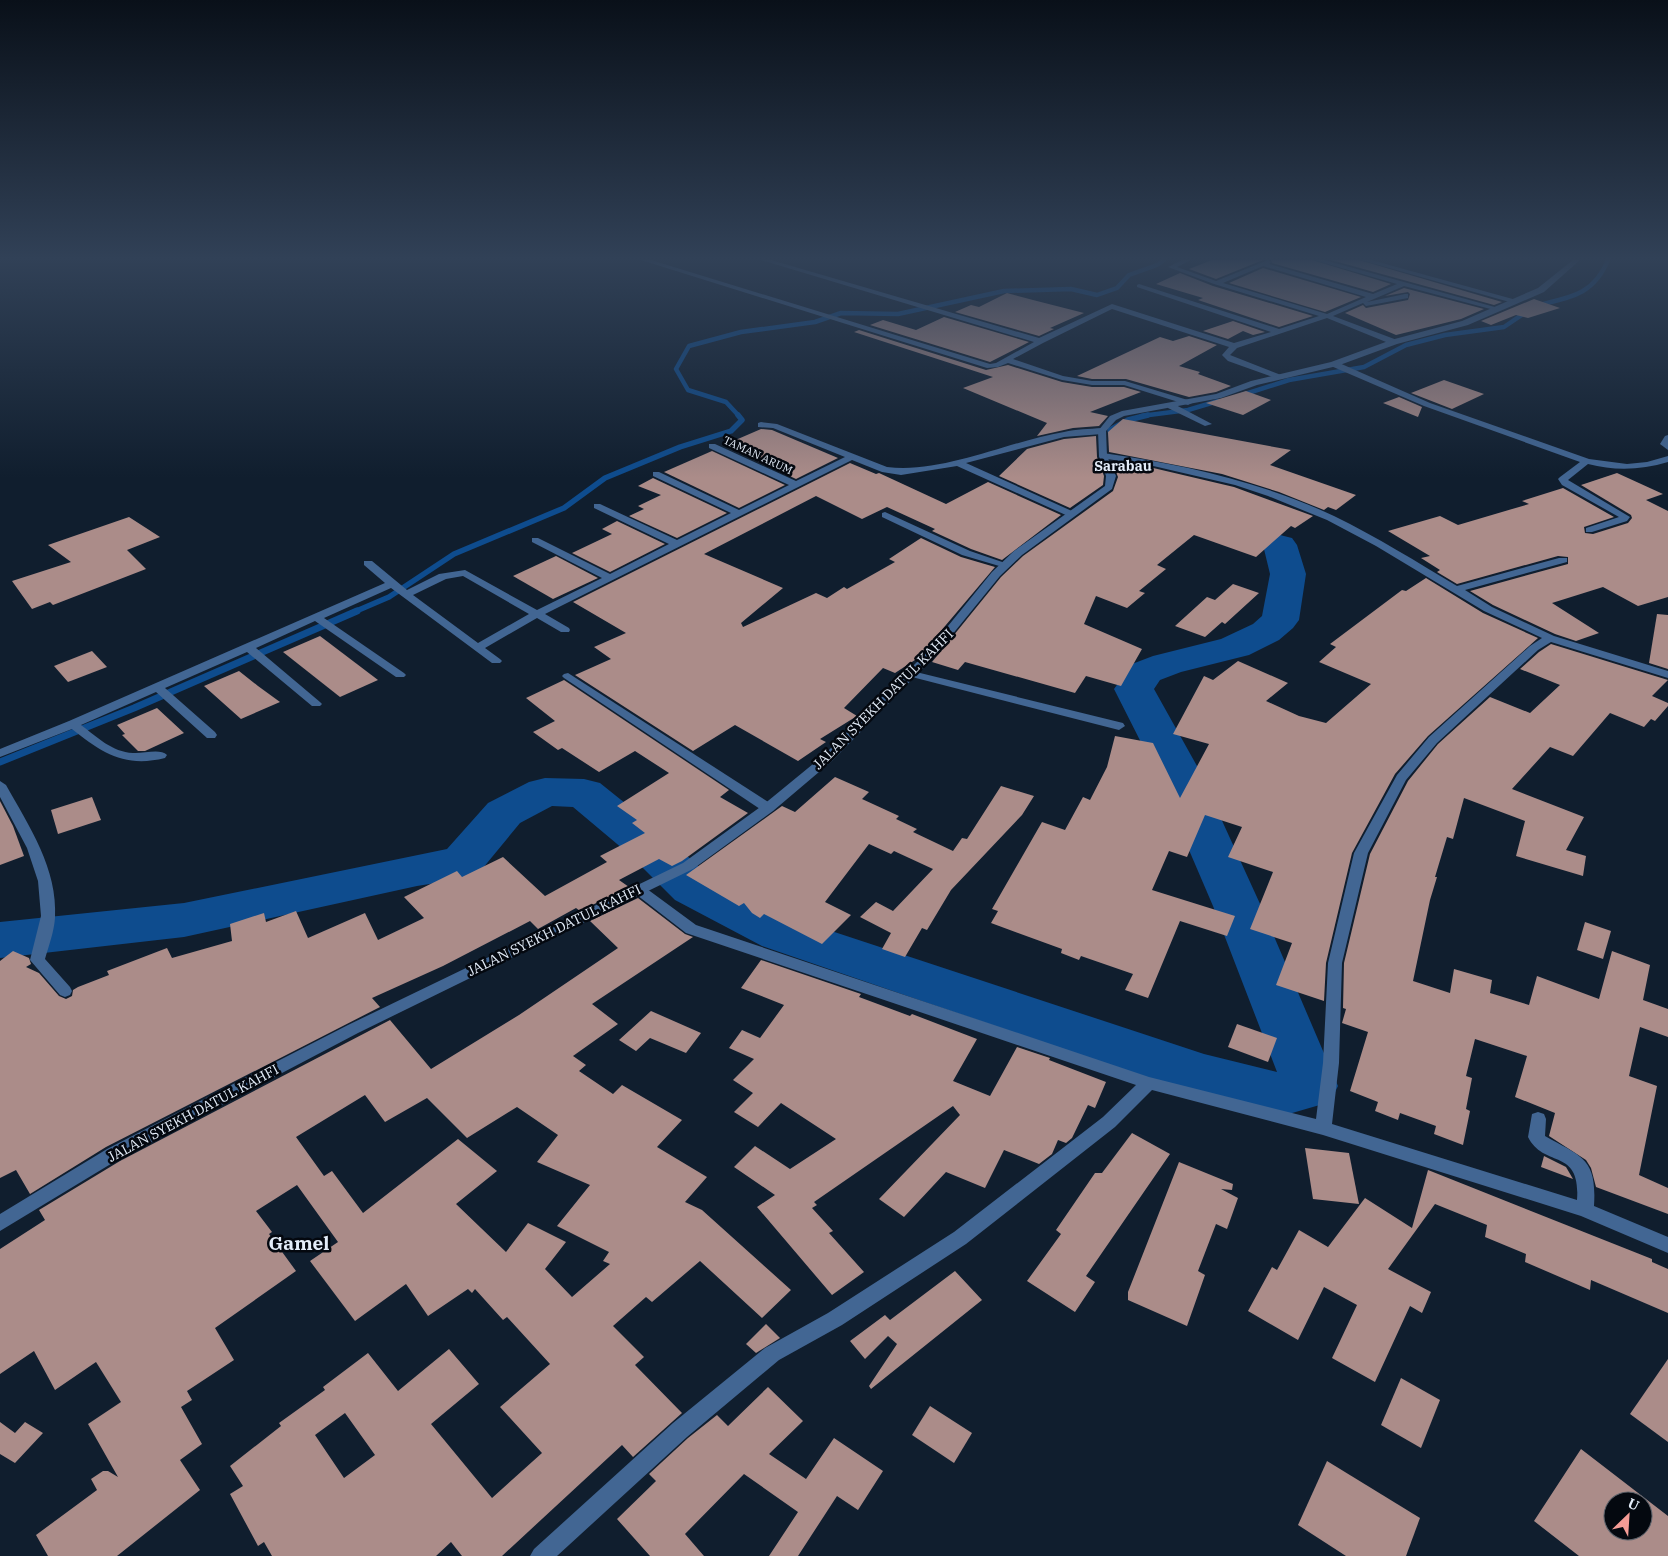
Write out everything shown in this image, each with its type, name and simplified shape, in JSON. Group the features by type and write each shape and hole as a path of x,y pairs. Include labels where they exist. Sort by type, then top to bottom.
{"street":[{"path":"883,333 990,366 998,365 1057,333"},
{"path":"1012,333 1040,341"},
{"path":"1193,333 1234,346"},
{"path":"1278,333 1234,346 1226,354 1231,359 1278,377"},
{"path":"1370,333 1394,342"},
{"path":"762,425 774,426 850,458 893,472 958,464 1064,434 1102,431 1113,418 1122,414 1174,408 1278,377 1339,366 1394,342 1429,333"},
{"path":"1007,360 1062,378 1092,382 1125,383 1188,403"},
{"path":"1339,366 1452,415 1526,438 1586,461 1619,468 1636,467 1668,459"},
{"path":"1174,408 1208,424"},
{"name":"JALAN SYEKH DATUL KAHFI","path":"0,1222 113,1154 318,1047 688,866 768,808 828,758 912,674 956,626 1006,565 1109,487 1111,476 1105,456 1102,431"},
{"path":"1668,438 1664,444 1668,446"},
{"name":"TAMAN ARUM","path":"712,446 794,484"},
{"path":"1105,456 1205,475 1272,494 1339,522 1458,589 1488,609 1550,638 1668,675"},
{"path":"479,647 537,614 794,484 850,458"},
{"path":"1586,461 1564,478 1565,483 1625,517 1624,519 1589,530"},
{"path":"958,464 1072,514"},
{"path":"656,474 738,513"},
{"path":"597,506 677,544"},
{"path":"885,515 960,550 1006,565"},
{"path":"535,540 610,578"},
{"path":"1458,589 1563,560"},
{"path":"368,563 496,661"},
{"path":"0,753 78,728 166,693 252,652 400,589 443,576 465,573 565,630"},
{"path":"323,622 400,675"},
{"path":"1323,1128 1331,1063 1335,962 1361,853 1401,778 1433,740 1534,648 1550,638"},
{"path":"252,652 316,704"},
{"path":"912,674 1119,726"},
{"path":"568,676 768,808"},
{"path":"166,693 211,735"},
{"path":"78,728 104,750 117,756 139,758 161,755"},
{"path":"0,785 36,851 47,886 48,917 38,962 65,991"},
{"path":"642,888 691,929 1149,1083 1323,1128 1585,1210 1668,1245"},
{"path":"541,1556 680,1430 772,1354 835,1319 960,1238 1109,1122 1149,1083"},
{"path":"1538,1119 1536,1137 1539,1141 1576,1161 1583,1168 1587,1189 1585,1210"}],"building":[{"path":"856,333 867,333 986,370 1008,365 1062,382 1092,387 1124,387 1141,392 1090,412 1108,416 1099,426 1073,428 1037,436 1047,423 963,388 993,377"},
{"path":"895,333 997,333 1029,342 990,362"},
{"path":"1027,333 1046,333 1039,336"},
{"path":"1208,333 1240,333 1228,339"},
{"path":"1247,333 1263,333 1253,335"},
{"path":"1390,333 1406,333 1396,335"},
{"path":"1189,336 1217,345 1179,366 1200,372 1198,374 1231,386 1216,392 1189,397 1126,379 1092,379 1077,376 1160,337 1173,341"},
{"path":"1444,380 1484,394 1452,409 1411,393"},
{"path":"1246,391 1271,400 1243,415 1206,403"},
{"path":"1399,397 1422,407 1418,417 1383,403"},
{"path":"1123,419 1291,450 1270,465 1356,495 1336,510 1328,507 1324,510 1279,492 1222,474 1109,452 1108,432"},
{"path":"761,429 772,430 838,458 796,479 724,445"},
{"path":"1096,436 1097,457 1104,476 1103,485 1070,508 999,476 1027,449 1064,439"},
{"path":"712,451 785,485 739,508 664,472"},
{"path":"1112,462 1149,467 1234,487 1313,516 1295,528 1291,526 1256,557 1194,535 1157,565 1166,569 1139,591 1145,593 1127,608 1096,596 1084,624 1142,649 1121,686 1086,676 1075,693 965,662 958,670 932,662 1001,577 1023,556 1113,491 1118,477"},
{"path":"850,463 876,474 879,473 946,504 988,482 1061,515 1002,560 971,549 932,531 935,529 887,507 862,519 816,496 704,554 783,588 741,623 743,627 816,593 827,598 844,587 847,589 895,562 889,559 921,538 961,557 995,567 918,658 895,673 883,668 844,708 857,716 820,739 826,742 798,761 735,725 693,751 575,675 611,659 594,647 626,633 573,602"},
{"path":"1617,473 1663,494 1646,500 1668,511 1668,597 1638,606 1603,587 1552,603 1599,633 1576,641 1555,634 1493,605 1470,591 1568,564 1568,557 1558,556 1457,584 1437,572 1440,570 1421,558 1430,556 1388,531 1440,516 1458,525 1529,504 1522,501 1563,488 1614,517 1584,527 1585,533 1593,534 1628,523 1632,518 1631,515 1581,485"},
{"path":"653,478 727,513 677,538 629,516 644,509 638,506 661,495 638,486"},
{"path":"129,517 160,537 127,550 146,569 53,605 50,602 32,609 12,581 71,562 48,545"},
{"path":"617,521 665,544 610,572 572,553 612,534 602,529"},
{"path":"556,556 598,578 553,599 513,576"},
{"path":"1426,578 1483,613 1538,638 1428,736 1395,774 1352,853 1326,963 1324,1001 1276,985 1292,943 1250,929 1273,872 1228,857 1242,827 1205,815 1187,857 1169,851 1152,890 1235,916 1227,936 1180,921 1148,998 1125,990 1133,974 1081,956 1079,960 1061,953 1062,949 991,923 998,911 992,909 1042,822 1065,830 1083,797 1090,800 1107,767 1115,736 1153,743 1180,798 1209,744 1173,734 1204,676 1213,680 1238,661 1288,683 1266,701 1299,716 1326,723 1371,684 1319,662 1336,647 1330,644 1402,590 1406,591"},
{"path":"1233,584 1259,593 1225,624 1222,622 1205,637 1175,626 1207,597 1215,600"},
{"path":"1657,614 1668,615 1668,669 1649,663"},
{"path":"320,636 378,680 340,697 283,652"},
{"path":"1551,644 1668,680 1652,696 1668,703 1668,706 1655,721 1651,719 1644,727 1610,713 1573,756 1550,747 1512,789 1584,817 1566,850 1586,856 1583,876 1516,856 1525,821 1464,798 1453,839 1447,837 1435,877 1437,877 1430,900 1413,981 1450,993 1454,969 1492,980 1490,993 1529,1005 1537,976 1599,999 1612,951 1650,965 1643,1000 1668,1009 1668,1037 1640,1027 1629,1076 1657,1086 1639,1175 1668,1188 1668,1214 1596,1187 1591,1168 1586,1160 1549,1136 1555,1113 1515,1097 1527,1056 1475,1039 1466,1076 1472,1078 1466,1109 1470,1111 1463,1145 1434,1134 1436,1126 1400,1113 1398,1120 1375,1111 1378,1102 1350,1091 1368,1032 1342,1023 1346,1009 1343,1008 1344,963 1370,854 1408,781 1438,744 1490,697 1530,713 1560,685 1520,669"},
{"path":"92,651 107,667 68,682 54,666"},
{"path":"239,671 280,702 241,719 204,686"},
{"path":"564,680 729,790 720,797 748,813 682,861 672,866 659,859 619,880 629,887 580,911 576,908 538,929 530,921 443,966 372,998 380,1007 106,1147 30,1194 16,1170 0,1178 0,961 13,951 29,958 31,964 26,967 39,973 59,996 66,999 72,996 73,990 78,987 109,975 107,971 167,948 172,958 232,941 230,924 264,913 266,922 296,911 308,938 365,913 378,940 424,918 404,897 457,871 462,877 503,857 545,896 607,862 600,856 645,833 632,823 637,820 617,806 669,773 635,751 599,772 562,748 558,750 533,732 555,721 526,698"},
{"path":"157,708 184,733 145,751 138,751 122,735 125,734 117,725"},
{"path":"835,777 869,792 862,799 899,816 896,819 917,829 913,832 953,851 962,838 967,839 1001,786 1034,796 1022,815 951,890 927,930 922,928 905,957 882,949 891,933 860,917 876,902 893,911 933,869 894,851 891,854 869,844 825,902 851,915 822,944 764,914 760,918 752,913 744,903 739,906 686,875 782,806 795,812"},
{"path":"92,797 101,820 58,834 51,810"},
{"path":"0,801 13,826 24,856 0,865"},
{"path":"638,898 685,934 693,937 592,1004 618,1024 573,1056 586,1065 579,1071 613,1094 622,1085 682,1120 657,1147 707,1177 685,1202 702,1210 791,1290 762,1318 700,1261 652,1302 646,1297 613,1326 644,1357 635,1365 682,1413 633,1457 622,1445 502,1556 462,1556 451,1542 436,1556 272,1556 264,1542 258,1546 230,1494 243,1486 230,1466 281,1426 279,1423 325,1390 323,1387 368,1353 398,1391 449,1349 479,1384 431,1424 492,1498 542,1453 500,1407 550,1364 507,1317 503,1320 475,1289 472,1293 468,1289 428,1316 406,1284 355,1321 310,1261 338,1242 297,1185 256,1211 272,1232 269,1234 296,1271 215,1328 234,1360 187,1391 192,1400 181,1407 202,1444 180,1460 200,1490 117,1556 48,1556 36,1535 97,1490 91,1479 103,1471 108,1471 118,1477 88,1424 121,1402 96,1362 55,1390 34,1351 0,1374 0,1249 45,1220 39,1210 120,1161 390,1020 431,1069 519,1015 618,948 590,921","holes":["365,1095 385,1122 427,1098 467,1138 517,1107 558,1135 537,1162 590,1185 557,1226 609,1252 603,1261 610,1264 572,1297 545,1269 566,1242 528,1223 506,1252 456,1204 497,1171 458,1139 363,1213 332,1171 324,1176 296,1137","345,1413 375,1455 344,1478 315,1435"]},
{"path":"1585,922 1611,931 1603,959 1577,950"},
{"path":"761,960 861,994 859,997 910,1016 912,1014 977,1039 953,1081 990,1096 1017,1047 1050,1058 1049,1060 1106,1082 1095,1108 1088,1105 1072,1138 1066,1143 1058,1140 1052,1154 1039,1164 1004,1150 985,1188 946,1172 904,1217 879,1199 960,1115 953,1106 814,1202 817,1205 812,1208 833,1231 829,1233 864,1272 832,1295 757,1207 775,1195 734,1167 755,1146 790,1169 836,1139 781,1103 758,1127 734,1112 753,1093 733,1080 754,1059 729,1048 742,1030 760,1038 784,1005 741,988"},
{"path":"651,1011 701,1033 686,1053 650,1038 636,1051 619,1040"},
{"path":"1237,1024 1277,1038 1268,1062 1228,1047"},
{"path":"1132,1133 1170,1154 1086,1276 1095,1282 1075,1312 1027,1281 1061,1234 1056,1230 1095,1173 1102,1173"},
{"path":"1305,1148 1349,1153 1359,1204 1313,1199"},
{"path":"1544,1156 1566,1167 1573,1179 1541,1167"},
{"path":"1179,1162 1233,1184 1232,1190 1221,1189 1238,1198 1227,1229 1216,1224 1198,1271 1205,1275 1187,1326 1128,1300 1128,1292"},
{"path":"1428,1170 1652,1259 1652,1262 1668,1269 1668,1313 1591,1280 1590,1290 1525,1262 1526,1254 1485,1237 1487,1225 1435,1204 1388,1269 1431,1292 1422,1313 1410,1306 1375,1382 1332,1358 1357,1305 1324,1287 1298,1340 1248,1311 1272,1267 1277,1270 1299,1230 1328,1247 1365,1198 1412,1228"},
{"path":"955,1271 982,1300 871,1389 869,1386 897,1344 888,1336 865,1359 850,1341 885,1315 890,1320"},
{"path":"766,1324 780,1338 756,1353 746,1344"},
{"path":"1668,1359 1668,1442 1630,1414"},
{"path":"1401,1378 1440,1400 1421,1448 1381,1425"},
{"path":"768,1387 803,1421 769,1454 806,1479 834,1438 883,1471 858,1510 837,1496 798,1556 769,1556 798,1512 744,1474 685,1534 704,1556 650,1556 617,1519 656,1481 649,1474 688,1438 717,1415 728,1426"},
{"path":"930,1406 972,1433 954,1463 912,1435"},
{"path":"0,1422 15,1433 25,1422 43,1433 15,1463 0,1454"},
{"path":"1581,1449 1636,1491 1603,1491 1603,1541 1653,1541 1653,1504 1668,1516 1668,1556 1579,1556 1534,1521"},
{"path":"1327,1461 1420,1518 1406,1556 1346,1556 1298,1525"}],"waterway":[{"path":"739,333 689,346 676,369 688,390 726,402 739,416"},
{"path":"1242,395 1289,380 1364,367 1406,345 1463,333"},
{"path":"1147,415 1188,410 1218,401"},
{"path":"354,612 389,597 454,554 564,508 605,478 680,447 731,431 742,420 738,415"},
{"path":"1112,439 1110,430 1128,420 1147,415"},
{"path":"1141,416 1147,415"},
{"path":"1263,539 1280,545"},
{"path":"0,940 184,920 417,870 461,863 504,813 545,792 584,793 645,843 692,888 780,933 1204,1076 1275,1095 1310,1086 1237,906 1175,766 1134,689 1146,672 1167,664 1235,647 1266,632 1280,620 1288,574 1280,545"},
{"path":"0,762 134,708 357,611"}],"district":[{"name":"Sarabau","path":"1123,466"},
{"name":"Gamel","path":"299,1243"}]}
